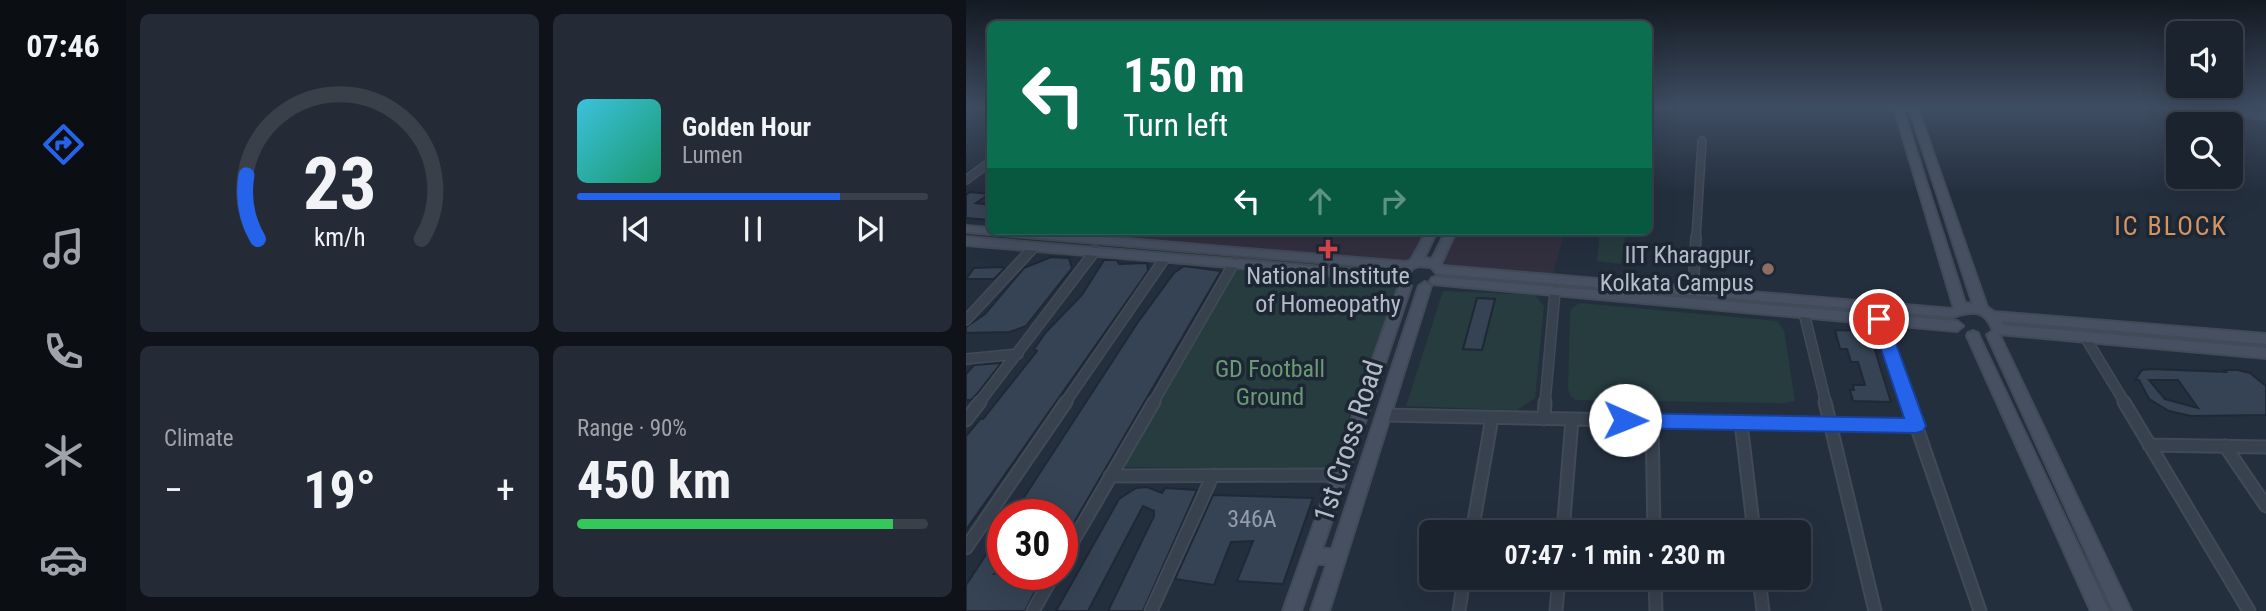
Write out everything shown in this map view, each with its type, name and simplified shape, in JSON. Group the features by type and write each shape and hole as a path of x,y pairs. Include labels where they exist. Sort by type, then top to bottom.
{"street":[{"path":"1906,136 1956,316 1973,336 2100,611"},
{"path":"1923,136 1986,313 2122,611"},
{"path":"1693,291 1702,141"},
{"path":"966,180 987,164"},
{"path":"966,229 987,230"},
{"path":"1041,235 1412,264 1434,275 1555,291 1675,296 1693,291 1956,316"},
{"path":"1402,281 1430,235"},
{"name":"1st Cross Road","path":"1320,611 1384,415 1449,235"},
{"path":"1052,248 1063,237"},
{"path":"966,241 1234,263 1402,281 1414,288 1434,275 1675,296 1804,313 1879,319 1986,313 2266,339"},
{"path":"966,320 1034,247"},
{"path":"966,420 1095,251"},
{"path":"966,548 1165,258"},
{"path":"1078,532 1234,263"},
{"name":"1st Cross Road","path":"1292,611 1402,281"},
{"path":"1544,419 1555,291"},
{"path":"1804,313 1875,611"},
{"path":"1879,319 1980,611"},
{"path":"1973,336 1989,337 1995,332 2085,337 2266,353"},
{"path":"2085,337 2249,611"},
{"path":"966,359 1018,354"},
{"path":"1384,415 1916,426"},
{"path":"1474,520 1493,418"},
{"path":"1564,520 1572,419"},
{"path":"1652,421 1654,520"},
{"path":"1741,423 1753,520"},
{"path":"2149,445 2266,447"},
{"path":"2225,446 2266,506"},
{"path":"1151,611 1213,475"},
{"path":"1110,476 1339,475"},
{"path":"1311,556 1337,557"},
{"path":"1033,611 1045,590"},
{"path":"1459,611 1462,590"},
{"path":"1556,611 1558,590"},
{"path":"1655,590 1656,611"},
{"path":"1760,590 1763,611"}],"shaded area":[{"name":"National Institute of Homeopathy","path":"1105,235 1425,235 1412,260 1405,262 1102,238"},
{"path":"1452,235 1564,235 1552,278 1442,268 1439,262"}],"green space":[{"path":"1600,235 1625,235 1621,264 1597,261"},
{"name":"GD Football Ground","path":"1238,267 1392,280 1398,290 1329,469 1122,467"},
{"path":"1443,291 1535,295 1544,306 1535,398 1517,410 1406,406"},
{"path":"1579,303 1777,321 1784,330 1795,401 1575,400 1568,389 1570,316 1571,309"}],"building":[{"path":"970,192 987,194 976,203 987,205 987,220 966,218 966,195"},
{"path":"1051,257 1069,258 1072,268 1026,326 1010,332 966,333 966,327 985,314 1024,268"},
{"path":"1104,260 1117,260 1119,264 1147,263 1148,271 966,530 966,436 981,418 983,419 1037,351 1034,349 1046,332 1082,295"},
{"path":"1184,266 1221,271 1078,516 1078,499 1023,499 1138,322 1174,273"},
{"path":"974,268 1005,268 994,279 966,279"},
{"path":"1477,298 1495,299 1482,350 1463,349"},
{"path":"1835,330 1869,331 1891,402 1853,401 1850,390 1854,390 1853,385 1865,385 1858,362 1851,362 1847,349 1840,349"},
{"path":"1001,363 977,394 971,400 966,400 966,374 974,365"},
{"path":"2142,370 2238,370 2250,373 2266,386 2266,415 2191,416 2169,411 2149,399 2139,380 2135,380","holes":["2149,380 2178,380 2198,408 2165,399"]},
{"path":"1147,487 1162,493 1165,488 1197,490 1143,611 1108,611 1154,516 1154,511 1143,506 1088,611 1056,611 1068,590 1078,590 1078,572 1119,499 1136,488"},
{"path":"1213,495 1313,498 1283,584 1237,581 1253,541 1231,542 1214,585 1175,579"},
{"path":"987,553 987,590 1036,590 1025,611 966,611 966,585"}],"place":[{"name":"National Institute of Homeopathy","path":"1328,249"},
{"name":"IIT Kharagpur, Kolkata Campus","path":"1768,269"}],"district":[{"name":"IC BLOCK","path":"2171,226"}],"route":[{"path":"1625,420 1916,426 1879,319"}]}
